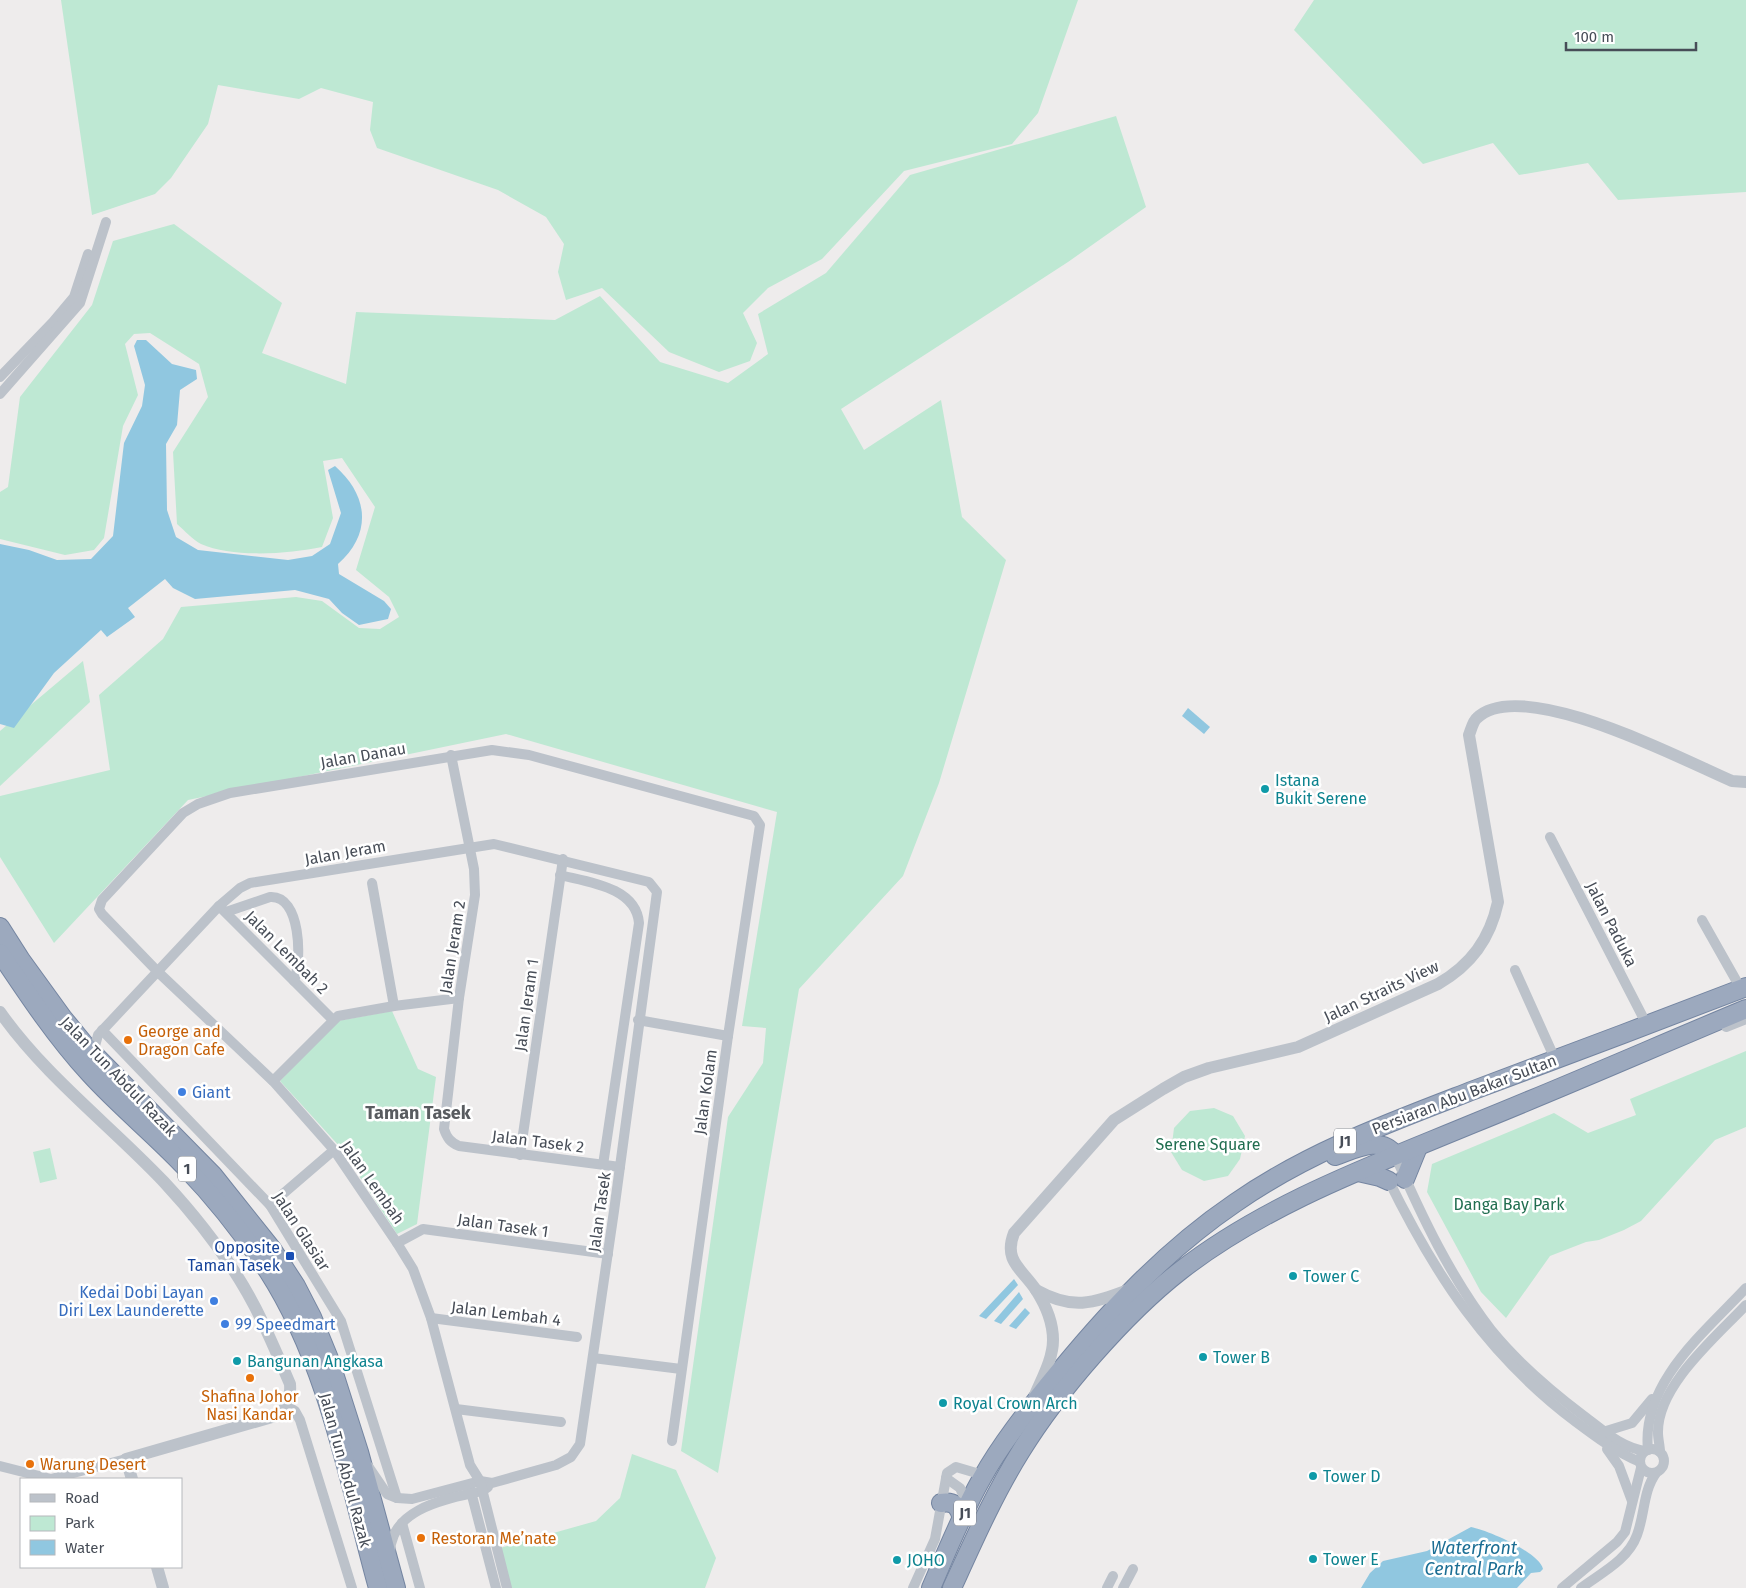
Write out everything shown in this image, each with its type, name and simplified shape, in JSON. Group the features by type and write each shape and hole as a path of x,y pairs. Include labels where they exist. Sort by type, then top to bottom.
{"highway":[{"name":"Jalan Tun Abdul Razak","path":"0,927 43,992 76,1034 213,1175 285,1269 312,1317 330,1361 359,1452 396,1588"},
{"name":"Jalan Tun Abdul Razak","path":"0,953 47,1023 91,1074 206,1191 252,1249 280,1291 300,1327 316,1364 378,1588"},
{"name":"Persiaran Abu Bakar Sultan","path":"930,1588 983,1475 1005,1440 1028,1411 1079,1347 1157,1264 1237,1201 1367,1130 1743,988"},
{"name":"Persiaran Abu Bakar Sultan","path":"952,1588 976,1535 1021,1450 1071,1382 1125,1322 1163,1285 1201,1256 1245,1228 1316,1191 1418,1146 1746,1009"},
{"path":"1263,1186 1329,1159 1378,1144 1384,1134 1394,1127 1472,1091"},
{"path":"1378,1144 1388,1159"},
{"path":"1358,1172 1397,1180 1418,1146"},
{"path":"941,1503 952,1502 965,1512"}],"street":[{"path":"0,377 54,322 74,297 96,227 106,222 80,304 0,394"},
{"name":"Jalan Straits View","path":"1028,1411 1046,1370 1053,1341 1049,1318 1036,1290 1015,1264 1011,1256 1010,1244 1014,1233 1114,1120 1184,1077 1234,1061 1298,1047 1404,1000 1457,973 1476,953 1494,923 1498,902 1469,735 1476,718 1487,711 1504,705 1538,706 1594,723 1648,743 1732,781 1746,782"},
{"name":"Jalan Danau","path":"158,972 102,914 100,904 190,807 230,793 451,755 492,750 529,755 754,816 758,819"},
{"name":"Jalan Jeram 2","path":"451,755 474,869 476,895 459,998 444,1128 446,1137 451,1143"},
{"name":"Jalan Kolam","path":"672,1441 728,1036 760,825 758,819"},
{"name":"Jalan Paduka","path":"1550,837 1647,1025"},
{"name":"Jalan Jeram","path":"100,1032 222,909 240,888 250,883 469,846 494,844 563,859 649,882 654,886"},
{"name":"Jalan Jeram 1","path":"520,1155 563,859"},
{"name":"Jalan Tasek","path":"560,875 604,886 630,901 638,914 639,923 603,1165"},
{"path":"372,883 394,1006"},
{"name":"Jalan Tasek","path":"397,1498 412,1499 476,1487 556,1465 571,1457 580,1444 657,892 654,886"},
{"path":"222,909 270,897 277,896 284,900 292,915 300,951 299,969 294,981"},
{"name":"Jalan Lembah 2","path":"222,909 333,1020"},
{"path":"1702,920 1743,988"},
{"path":"1515,970 1555,1059"},
{"name":"Jalan Lembah","path":"158,972 273,1081 334,1150 413,1270 431,1318 476,1487 507,1588"},
{"path":"273,1081 333,1020 345,1014 459,998"},
{"path":"0,1012 39,1060 164,1182 203,1227 235,1273 262,1320 290,1384 291,1396 287,1406 279,1415 89,1471 56,1478"},
{"path":"1607,1067 1645,1058 1746,1019"},
{"path":"638,1020 728,1036"},
{"path":"76,1034 91,1037 100,1032"},
{"path":"97,1056 95,1046 100,1032"},
{"name":"Jalan Glasiar","path":"100,1032 270,1205 341,1321 397,1498"},
{"name":"Jalan Tasek 2","path":"451,1143 520,1155 620,1167"},
{"path":"270,1205 334,1150"},
{"path":"1388,1159 1442,1278 1464,1310 1505,1361 1530,1386 1601,1436 1640,1465 1647,1473 1656,1473"},
{"path":"1388,1159 1397,1180 1453,1274 1493,1332 1514,1355 1601,1436 1614,1457 1632,1502"},
{"name":"Jalan Tasek 1","path":"397,1243 423,1229 608,1254"},
{"name":"Jalan Straits View","path":"1036,1290 1058,1300 1079,1305 1099,1300 1136,1286"},
{"path":"1601,1436 1632,1423 1645,1409 1690,1347 1746,1288"},
{"path":"1581,1588 1622,1557 1630,1548 1637,1534 1649,1483 1656,1473 1662,1469 1664,1462 1660,1452 1657,1432 1668,1395 1686,1370 1746,1305"},
{"name":"Jalan Lembah 4","path":"431,1318 577,1337"},
{"path":"593,1358 681,1369"},
{"path":"1562,1588 1617,1542 1625,1532 1640,1465 1646,1451 1646,1432 1661,1385"},
{"path":"287,1406 295,1411 300,1420 352,1588"},
{"path":"456,1409 561,1422"},
{"path":"1601,1436 1631,1449 1660,1452"},
{"path":"359,1452 387,1494 397,1498"},
{"path":"121,1461 131,1478"},
{"path":"0,1466 47,1478"},
{"path":"914,1588 935,1540 946,1473 956,1467 983,1475"},
{"path":"946,1478 960,1488 965,1512"},
{"name":"Jalan Lembah","path":"476,1487 496,1588"},
{"name":"Jalan Tasek","path":"391,1569 392,1538 402,1523 416,1510 476,1487"},
{"path":"402,1523 420,1588"},
{"path":"157,1568 163,1588"},
{"path":"1123,1588 1133,1569"},
{"path":"1106,1588 1113,1576"}],"green space":[{"path":"61,0 1078,0 1038,113 1012,144 904,171 822,259 768,288 743,313 757,343 750,361 719,372 669,352 602,288 566,300 558,272 564,244 546,217 498,190 377,148 370,130 373,102 321,88 299,99 218,85 208,124 171,178 155,194 92,215"},
{"path":"1314,0 1746,0 1746,192 1618,200 1588,163 1519,175 1493,143 1423,164 1294,30"},
{"path":"1116,116 1146,207 1068,262 841,409 864,450 941,400 962,517 1006,560 939,783 903,876 799,989 718,1473 681,1451 728,1117 763,1063 766,1028 742,1026 777,812 506,734 188,800 54,943 0,857 0,796 110,770 99,695 163,639 181,607 296,597 322,601 359,628 380,629 399,617 389,597 356,570 375,507 342,458 323,461 333,518 322,547 277,553 229,551 201,544 177,524 173,452 208,397 199,364 150,333 134,334 125,344 138,395 123,426 104,538 94,550 65,555 0,539 0,492 8,487 20,397 92,305 113,241 174,224 282,303 262,353 346,384 356,312 555,320 600,296 660,362 728,383 768,354 758,314 826,273 910,175"},
{"path":"83,661 90,702 0,786 0,731"},
{"path":"392,1011 418,1069 436,1077 417,1224 397,1234 341,1148 280,1081 337,1021"},
{"name":"Danga Bay Park","path":"1746,1051 1746,1127 1715,1140 1641,1221 1599,1240 1586,1242 1550,1256 1506,1318 1481,1292 1427,1192 1432,1164 1554,1113 1588,1133 1636,1115 1630,1099"},
{"name":"Serene Square","path":"1214,1108 1233,1116 1245,1136 1240,1159 1228,1176 1204,1181 1182,1170 1171,1152 1174,1128 1190,1111"},
{"path":"50,1148 57,1179 40,1183 33,1152"},
{"path":"632,1454 676,1470 716,1558 705,1588 511,1588 500,1548 596,1521 620,1498"}],"water":[{"path":"137,340 146,340 172,364 196,370 197,379 180,390 177,425 166,444 167,510 176,537 198,550 288,560 312,556 330,544 341,513 328,470 335,466 355,490 360,502 362,515 361,528 357,540 338,564 339,574 384,601 391,609 388,619 359,625 342,613 329,599 295,590 195,599 173,588 165,579 128,608 135,617 107,637 101,630 54,673 14,728 0,724 0,544 29,550 57,560 91,559 113,536 124,443 142,406 145,385 134,346"},
{"path":"1188,708 1210,727 1204,734 1182,716"},
{"path":"1014,1279 1018,1285 986,1319 979,1316"},
{"path":"1019,1292 1023,1299 1001,1324 994,1321"},
{"path":"1025,1308 1030,1313 1016,1329 1009,1326"},
{"name":"Waterfront Central Park","path":"1471,1527 1500,1537 1523,1549 1539,1562 1543,1569 1540,1572 1531,1573 1517,1588 1361,1588 1370,1573 1383,1561 1427,1551"}],"place":[{"name":"Istana Bukit Serene","path":"1265,789"},
{"name":"George and Dragon Cafe","path":"128,1040"},
{"name":"Giant","path":"182,1092"},
{"name":"Opposite Taman Tasek","path":"290,1256"},
{"name":"Tower C","path":"1293,1276"},
{"name":"Kedai Dobi Layan Diri Lex Launderette","path":"214,1301"},
{"name":"99 Speedmart","path":"225,1324"},
{"name":"Tower B","path":"1203,1357"},
{"name":"Bangunan Angkasa","path":"237,1361"},
{"name":"Shafina Johor Nasi Kandar","path":"250,1378"},
{"name":"Royal Crown Arch","path":"943,1403"},
{"name":"Warung Desert","path":"30,1464"},
{"name":"Tower D","path":"1313,1476"},
{"name":"Restoran Me’nate","path":"421,1538"},
{"name":"Tower E","path":"1313,1559"},
{"name":"JOHO","path":"897,1560"}],"district":[{"name":"Taman Tasek","path":"418,1113"}]}
